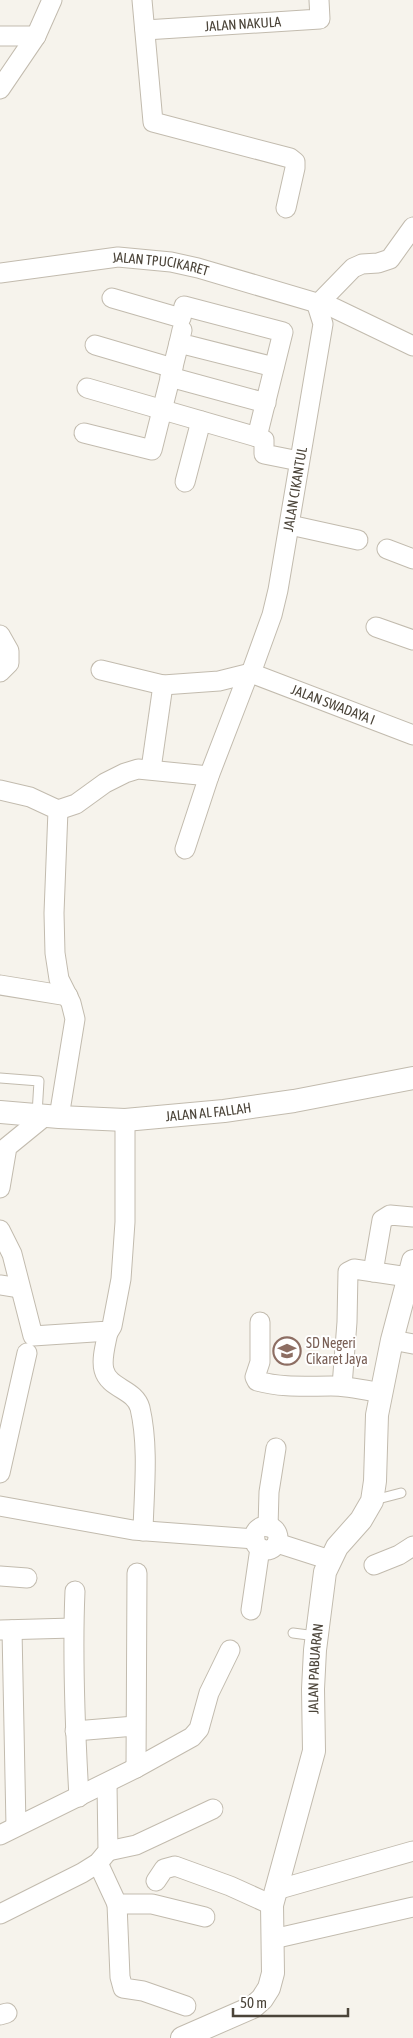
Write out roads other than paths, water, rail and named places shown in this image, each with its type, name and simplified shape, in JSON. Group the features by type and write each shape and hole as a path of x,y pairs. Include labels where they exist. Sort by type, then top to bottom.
{"street":[{"path":"0,90 36,36 52,0"},
{"path":"142,0 153,122 290,158 295,162 295,168 286,208"},
{"name":"JALAN NAKULA","path":"145,30 320,19 319,0"},
{"path":"0,36 36,36"},
{"path":"318,304 353,268 362,264 378,263 390,259 413,227"},
{"name":"JALAN TPUCIKARET","path":"0,273 118,257 146,258 198,268 307,299 343,312 413,346"},
{"path":"112,298 181,318 184,306 283,332 257,437"},
{"name":"JALAN CIKANTUL","path":"185,849 209,776 246,680 251,673 272,615 290,524 323,324 318,304"},
{"path":"84,433 152,450 181,335 274,367"},
{"path":"95,345 266,403"},
{"path":"86,388 257,437 264,440 264,454 299,461"},
{"path":"185,482 201,422"},
{"path":"290,524 358,540"},
{"path":"388,549 413,559"},
{"path":"376,627 413,640"},
{"path":"0,635 9,651 10,663 0,672"},
{"path":"101,670 163,685 219,681 251,673"},
{"name":"JALAN SWADAYA I","path":"251,673 413,736"},
{"path":"151,769 163,685"},
{"path":"0,790 30,798 58,810 76,804 105,783 138,769 209,776"},
{"path":"0,1188 7,1147 47,1116 75,1027 72,1006 59,979 56,953 54,913 58,810"},
{"path":"0,985 68,996"},
{"name":"JALAN AL FALLAH","path":"0,1112 126,1120 232,1110 413,1078"},
{"path":"126,1120 125,1222 120,1279 112,1326 108,1332 104,1355 104,1370 111,1383 129,1392 139,1405 144,1430 143,1531"},
{"path":"373,1272 382,1220 390,1215 413,1217"},
{"path":"0,1230 12,1254 26,1305 32,1336 108,1332"},
{"path":"342,1386 347,1322 346,1274 352,1269 373,1272 411,1269"},
{"name":"JALAN PABUARAN","path":"182,2038 253,2007 262,1999 269,1988 273,1973 274,1897 314,1751 313,1689 316,1636 325,1572 337,1546 361,1520 372,1501 375,1481 377,1415 381,1393 403,1342 411,1269"},
{"path":"0,1285 20,1288"},
{"path":"260,1322 260,1362 255,1380 272,1385 303,1387 342,1386 381,1393"},
{"path":"0,1474 27,1353"},
{"path":"251,1610 265,1539 269,1492 276,1448"},
{"path":"0,1506 143,1531 265,1539 330,1560"},
{"path":"374,1565 399,1555 413,1546"},
{"path":"136,1768 137,1573"},
{"path":"0,1576 27,1578"},
{"path":"75,1591 73,1628 75,1731 79,1797"},
{"path":"73,1628 6,1630 8,1831 106,1784 192,1737 200,1723 209,1692 230,1650"},
{"path":"75,1731 135,1726"},
{"path":"106,1784 103,1857 117,1904 120,1977 123,1988 143,1991 186,2006"},
{"path":"0,1914 103,1857 136,1845 213,1808"},
{"path":"156,1880 164,1869 175,1866 230,1886 274,1897 328,1876 413,1851"},
{"path":"117,1904 152,1904 205,1917"},
{"path":"273,1939 413,1908"}],"lane":[{"path":"0,1078 39,1081 47,1116"},
{"path":"372,1501 401,1493"},
{"path":"293,1633 316,1636"}],"place":[{"name":"SD Negeri Cikaret Jaya","path":"287,1351"}]}
